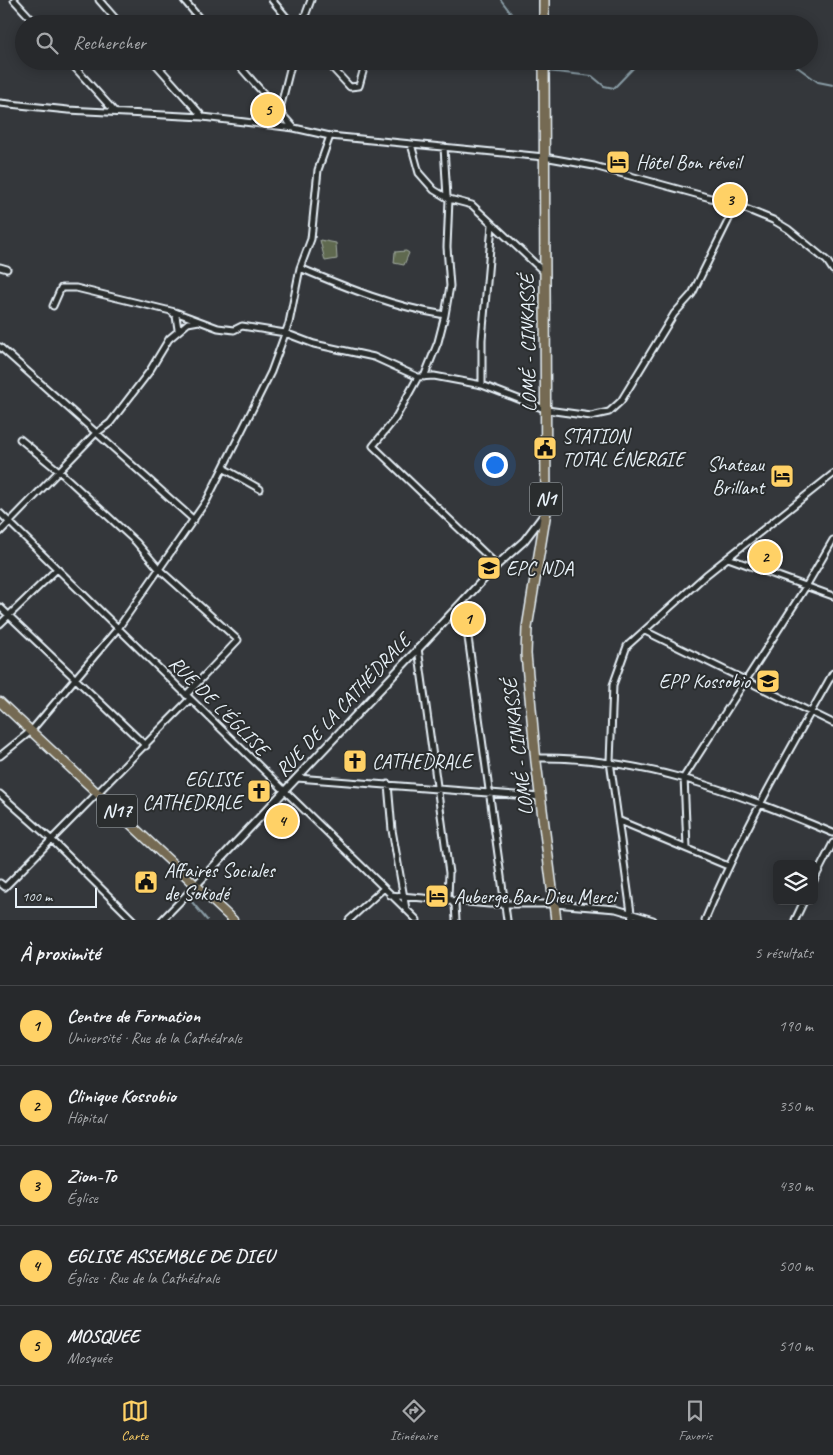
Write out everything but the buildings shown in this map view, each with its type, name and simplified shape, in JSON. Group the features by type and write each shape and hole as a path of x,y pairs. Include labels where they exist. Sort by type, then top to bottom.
{"highway":[{"path":"544,0 544,15"},
{"name":"LOMÉ - CINKASSÉ","path":"544,70 546,512 526,642 536,758 556,920"}],"main road":[{"name":"N17","path":"0,702 197,884 233,920"}],"street":[{"path":"14,0 28,15"},
{"path":"99,0 112,15"},
{"path":"184,0 196,15"},
{"path":"272,0 284,15"},
{"path":"305,15 311,0"},
{"path":"77,70 114,112"},
{"path":"161,70 203,118"},
{"path":"243,70 294,128"},
{"path":"279,113 290,70"},
{"path":"334,70 350,87 359,86 363,70"},
{"path":"0,103 68,110 203,118 294,128 330,136 544,158 607,169 618,174 736,205 788,229 827,261 833,270"},
{"path":"0,756 31,731 76,679 118,627 160,570 207,500 271,372 285,333 300,268 311,239 318,170 330,136"},
{"path":"411,144 419,173 434,190 448,198 472,205 492,226 544,272"},
{"path":"444,147 448,198 447,247 450,286 445,315 438,342 421,377 395,419 373,446 497,565"},
{"path":"54,306 58,292 68,286 171,310 218,328 234,330 242,326 285,333 314,344 374,356 421,377 434,376 482,385 547,410 591,416 609,412 621,401 674,314 692,294 736,205"},
{"path":"482,385 482,340 492,226"},
{"path":"0,267 7,269"},
{"path":"300,268 346,288 414,310 445,315"},
{"path":"171,310 176,316 178,329"},
{"path":"0,532 95,434 110,423 149,372 169,339 178,329 188,322 201,321"},
{"path":"0,347 95,434 194,520"},
{"path":"0,883 5,887 53,841 97,793 146,746 238,640 160,570 136,542 60,472 20,439"},
{"path":"223,468 260,489"},
{"path":"632,920 620,821 610,761 613,685 628,646 728,558 833,474"},
{"name":"RUE DE LA CATHÉDRALE","path":"162,920 497,565 524,541 546,512"},
{"name":"RUE DE L'ÉGLISE","path":"0,514 118,627 383,889 417,920"},
{"path":"687,847 684,777 806,588 833,540"},
{"path":"728,558 806,588 833,596"},
{"path":"0,624 57,569"},
{"path":"463,601 507,920"},
{"path":"0,607 146,746"},
{"path":"645,631 833,723"},
{"path":"418,648 449,872 448,897 455,905 456,920"},
{"path":"705,920 728,866 760,802 833,673"},
{"path":"536,758 575,757 610,761 684,777 760,802 833,833"},
{"path":"297,778 542,797"},
{"path":"388,784 392,830 406,910"},
{"path":"0,794 53,841 133,920"},
{"path":"620,821 687,847 728,866"},
{"path":"818,872 833,843"},
{"path":"348,920 383,889"},
{"path":"390,895 451,902 554,904 631,912 653,920"},
{"path":"795,920 802,905"}],"green space":[{"path":"320,240 336,243 337,259 325,261"},
{"path":"406,251 409,253 404,265 394,263 395,252"}],"waterway":[{"path":"501,0 512,15"},
{"path":"547,71 592,76 604,86 614,88 631,70"},
{"path":"801,70 818,82 833,85"},
{"path":"192,902 207,920"}],"place":[{"name":"MOSQUEE","path":"268,110"},
{"name":"Hôtel Bon réveil","path":"618,162"},
{"name":"Zion-To","path":"730,200"},
{"name":"STATION TOTAL ÉNERGIE","path":"545,448"},
{"name":"Shateau Brillant","path":"782,476"},
{"name":"Clinique Kossobio","path":"765,557"},
{"name":"EPC NDA","path":"489,568"},
{"name":"Centre de Formation","path":"468,619"},
{"name":"EPP Kossobio","path":"768,681"},
{"name":"CATHEDRALE","path":"355,761"},
{"name":"EGLISE CATHEDRALE","path":"259,791"},
{"name":"EGLISE ASSEMBLE DE DIEU","path":"282,821"},
{"name":"Affaires Sociales de Sokodé","path":"146,882"},
{"name":"Auberge Bar Dieu Merci","path":"437,896"}]}
